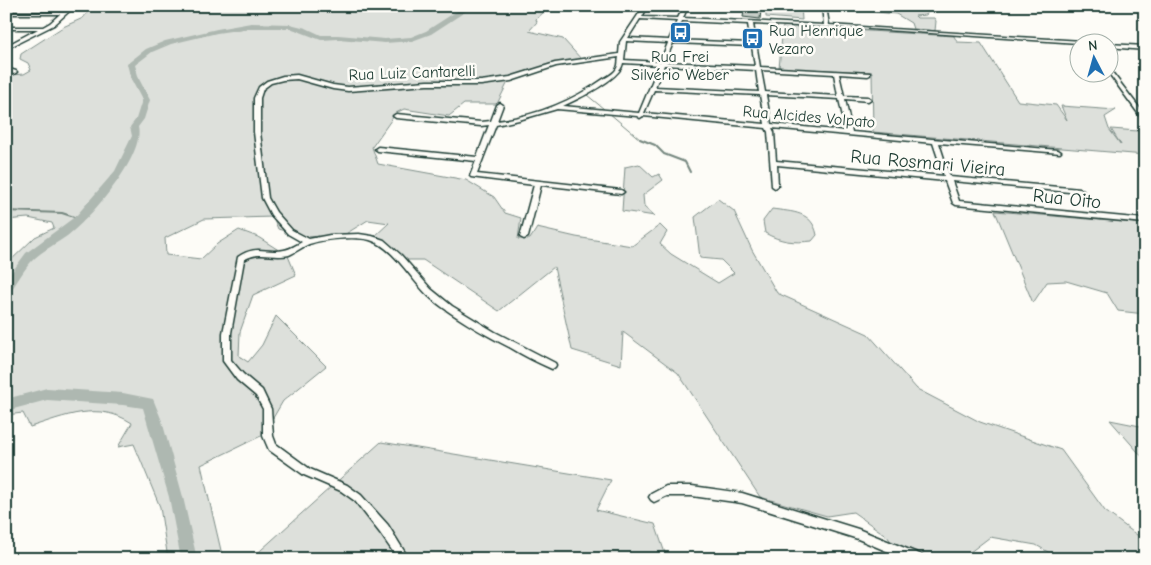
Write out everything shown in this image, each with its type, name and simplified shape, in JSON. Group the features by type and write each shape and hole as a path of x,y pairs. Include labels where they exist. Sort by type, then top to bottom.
{"street":[{"path":"6,48 45,28 73,6"},
{"path":"396,116 493,124 557,108 614,75 620,68 620,58 625,38 640,18 646,6"},
{"path":"640,116 686,6"},
{"path":"824,6 827,26"},
{"path":"6,13 66,13"},
{"path":"640,18 827,26 1068,41"},
{"path":"750,22 768,126 771,132 775,186"},
{"path":"6,28 45,28"},
{"path":"625,38 754,45"},
{"path":"6,44 13,44"},
{"path":"1118,46 1145,48"},
{"name":"Rua Luiz Cantarelli","path":"308,242 290,232 273,213 265,198 257,132 257,98 261,88 269,82 297,77 348,89 428,83 480,83 511,79 555,65 620,58 662,64 868,74"},
{"path":"6,70 14,72"},
{"path":"836,72 849,133"},
{"path":"1118,82 1145,119"},
{"path":"651,88 868,99"},
{"path":"500,105 474,176 621,192"},
{"name":"Rua Alcides Volpato","path":"557,108 1058,152"},
{"path":"935,141 948,179"},
{"path":"378,149 480,159"},
{"name":"Rua Rosmari Vieira","path":"773,162 1080,191"},
{"name":"Rua Oito","path":"948,179 956,203 1145,221"},
{"path":"524,237 538,183"},
{"path":"404,559 384,529 358,498 344,488 307,472 272,447 268,436 267,409 259,392 240,377 227,361 227,333 241,259 248,253 255,251 274,254 285,253 308,242 360,237 373,238 389,249 441,302 476,326 552,365"},
{"path":"654,497 666,491 692,491 742,498 858,534 918,559"}],"shaded area":[{"path":"551,6 536,19 537,22 529,31 563,39 582,60 563,64 508,82 497,104 464,104 449,116 404,109 396,113 372,147 378,164 466,180 494,197 505,213 521,218 518,239 530,239 537,228 576,237 632,246 660,225 667,232 660,244 671,254 718,283 734,273 721,260 700,258 695,217 718,199 734,211 752,250 777,293 868,334 917,389 980,422 1061,450 1105,511 1145,541 1145,556 1130,559 1060,559 1036,545 990,537 961,559 903,559 887,536 853,512 827,516 760,497 678,373 623,332 621,365 572,350 554,267 499,311 423,260 408,260 375,236 389,223 368,220 344,235 304,237 278,229 273,217 204,219 165,238 166,255 201,259 217,244 239,230 258,237 288,256 296,275 253,295 240,332 239,356 248,362 262,345 276,316 326,366 283,401 263,435 201,465 223,559 168,559 160,507 134,444 118,447 132,423 119,416 94,412 69,415 30,427 23,413 6,415 6,265 35,237 54,228 52,223 28,218 6,220 6,85 11,83 10,75 24,74 31,70 28,63 20,59 21,54 63,27 83,18 92,7"},
{"path":"766,6 801,6 802,20 766,17"},
{"path":"866,6 908,6 917,9 924,6 929,10 926,15 915,16 917,18 934,18 936,21 935,31 913,29 911,23 896,14 868,11"},
{"path":"783,26 954,36 957,42 981,43 1018,101 1056,105 1067,120 1061,106 1116,110 1105,117 1109,129 1121,145 1111,129 1138,131 1145,140 1145,155 873,132 872,72 779,68"},
{"path":"639,164 653,177 659,174 663,180 643,195 644,206 655,216 622,211 625,167"},
{"path":"772,209 801,214 811,221 817,235 812,241 793,242 765,233 763,221"},
{"path":"995,211 1145,224 1145,314 1118,311 1107,293 1066,281 1047,282 1033,303"},
{"path":"1110,420 1145,427 1145,460"},
{"path":"381,442 611,480 596,510 655,524 667,559 251,559"}],"building":[{"path":"747,8 761,10 760,19 743,17 744,11"}],"waterway":[{"path":"6,289 30,256 80,219 119,172 136,136 134,127 140,119 146,100 135,79 131,64 146,52 156,47 199,34 266,25 293,26 321,38 338,37 385,41 412,39 428,33 471,6"},
{"path":"587,95 604,109"},
{"path":"609,113 641,140"},
{"path":"640,139 655,145 664,154 685,162 690,172"},
{"path":"6,211 62,213 80,219"},
{"path":"6,405 47,394 123,399 148,403 155,421 176,497 189,559"}],"place":[{"name":"Rua Frei Silvério Weber","path":"680,32"},
{"name":"Rua Henrique Vezaro","path":"753,39"}]}
